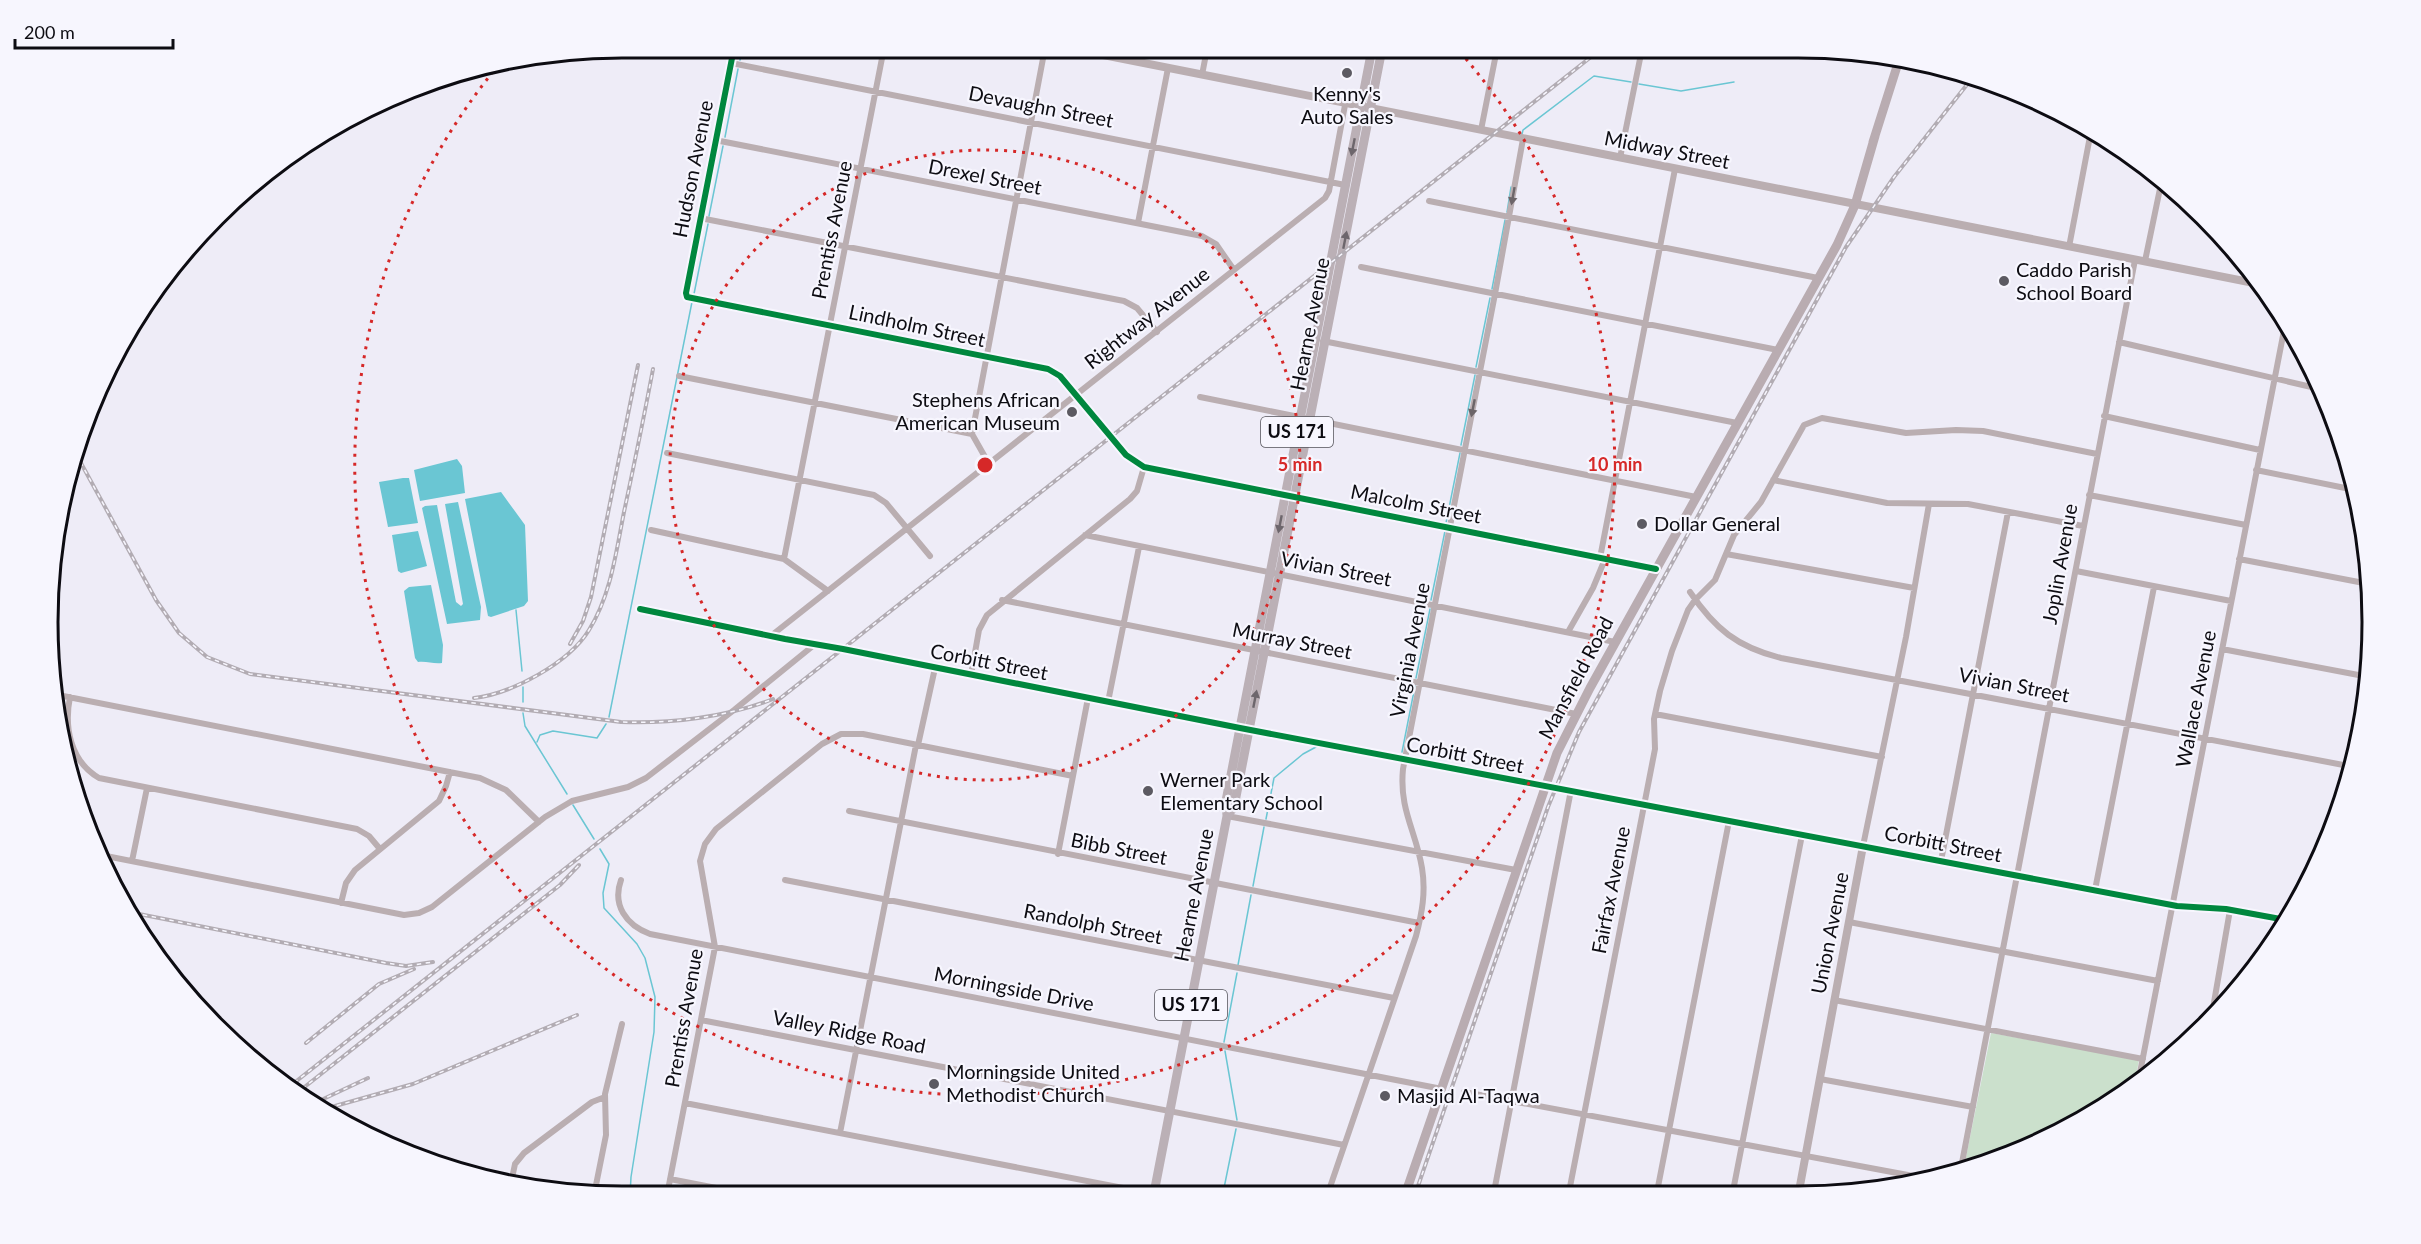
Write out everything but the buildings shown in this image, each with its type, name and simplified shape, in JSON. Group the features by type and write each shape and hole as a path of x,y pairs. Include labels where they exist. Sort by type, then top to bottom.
{"main road":[{"name":"Hearne Avenue","path":"1155,1186 1227,816 1234,807 1245,729 1365,109 1371,58"},
{"name":"Hearne Avenue","path":"1320,340 1346,185 1379,58"},
{"name":"Mansfield Road","path":"1408,1186 1557,753 1615,642 1837,245 1897,67"}],"street":[{"name":"Hudson Avenue","path":"687,297 700,218 732,58"},
{"name":"Prentiss Avenue","path":"784,559 882,58"},
{"path":"989,464 972,434 1044,58"},
{"name":"Midway Street","path":"1118,58 1365,109 2248,282"},
{"path":"1202,75 1205,58"},
{"path":"1481,130 1495,58"},
{"path":"1620,158 1640,58"},
{"name":"Devaughn Street","path":"731,63 1346,185"},
{"path":"1138,223 1168,68"},
{"name":"Rightway Avenue","path":"772,635 1325,198 1329,191 1346,105"},
{"name":"Virginia Avenue","path":"1330,1186 1423,909 1424,884 1418,852 1404,804 1402,785 1405,760 1523,139"},
{"path":"2069,247 2089,139"},
{"name":"Drexel Street","path":"715,140 1206,237 1215,244 1234,270"},
{"path":"1568,632 1593,588 1603,559 1676,169"},
{"path":"2145,261 2161,190"},
{"path":"1430,201 1818,278"},
{"path":"700,218 1124,301 1137,308 1157,332"},
{"name":"Joplin Avenue","path":"1962,1161 2135,260"},
{"path":"1361,267 1778,350"},
{"name":"Lindholm Street","path":"687,297 1048,369 1060,376 1110,437"},
{"name":"Wallace Avenue","path":"2141,1070 2283,334"},
{"path":"1320,340 1737,423"},
{"path":"2118,342 2311,387"},
{"path":"679,376 972,434"},
{"path":"1200,397 1696,497"},
{"path":"2104,416 2260,450"},
{"name":"Fairfax Avenue","path":"1570,1186 1655,749 1655,714 1674,644 1688,610 1715,580 1737,529 1754,512 1804,425 1822,418 1906,434 1983,431 2097,454"},
{"name":"Malcolm Street","path":"1110,437 1126,455 1144,467 1656,569"},
{"path":"667,453 874,495 886,503 930,556"},
{"path":"971,675 983,622 993,608 1131,499 1137,491 1144,467"},
{"path":"2256,470 2346,488"},
{"path":"1773,480 1887,503 1957,503 2083,526"},
{"path":"2089,495 2246,525"},
{"name":"Union Avenue","path":"1800,1186 1929,504"},
{"path":"1941,861 2008,512"},
{"path":"651,530 784,559 828,591"},
{"name":"Vivian Street","path":"1085,536 1615,642"},
{"path":"1108,702 1139,547"},
{"path":"1726,554 1914,588"},
{"path":"2239,559 2361,582"},
{"path":"2076,571 2231,601"},
{"path":"2095,890 2154,586"},
{"name":"Vivian Street","path":"1690,592 1707,616 1723,632 1751,649 1780,658 2344,765"},
{"name":"Murray Street","path":"1002,600 1576,714"},
{"name":"Corbitt Street","path":"640,609 1405,760 2172,904 2230,910 2278,919"},
{"path":"110,857 341,903 407,915 419,913 432,907 539,822 572,801 628,787 646,778 814,645"},
{"path":"2222,649 2360,675"},
{"path":"840,1133 900,823 935,668"},
{"path":"63,696 480,778 499,786 517,798 539,822"},
{"path":"67,721 70,697"},
{"path":"1058,854 1088,698"},
{"path":"1655,714 1882,757"},
{"name":"Prentiss Avenue","path":"669,1186 715,947 700,867 702,850 708,838 723,823 822,744 841,734 863,734 917,745"},
{"path":"917,745 1073,776"},
{"path":"73,748 82,765 99,778 357,830 369,836 380,849"},
{"path":"341,903 350,876 436,805 443,794 450,772"},
{"path":"132,861 147,788"},
{"path":"1495,1186 1571,790"},
{"name":"Bibb Street","path":"849,811 900,823 1419,923"},
{"path":"1227,816 1516,870"},
{"path":"1659,1186 1729,820"},
{"path":"1734,1186 1802,835"},
{"name":"Morningside Drive","path":"621,880 618,902 624,915 634,926 650,934 1442,1089"},
{"name":"Randolph Street","path":"785,880 1394,998"},
{"path":"2214,1003 2230,910"},
{"path":"1849,922 2158,981"},
{"path":"1834,1000 2143,1059"},
{"name":"Valley Ridge Road","path":"701,1020 1344,1145"},
{"path":"596,1185 606,1135 605,1097 622,1024"},
{"path":"1820,1078 1973,1107"},
{"path":"1464,1092 1908,1175"},
{"path":"513,1175 515,1164 524,1154 592,1102 605,1097"},
{"path":"685,1103 1113,1186"},
{"path":"670,1179 706,1186"}],"green space":[{"path":"1991,1033 2139,1060 2136,1073 2081,1110 2015,1143 1965,1160"}],"water":[{"path":"457,459 462,466 465,493 420,501 414,470"},
{"path":"409,478 418,523 388,527 379,482"},
{"path":"501,492 525,525 528,601 524,606 491,617 488,616 465,499"},
{"path":"458,502 481,607 480,620 447,624 422,508 437,505 456,602 461,606 463,604 445,504"},
{"path":"418,531 427,566 401,573 398,571 392,535"},
{"path":"431,585 443,645 442,663 418,662 415,658 404,591 409,587"}],"waterway":[{"path":"725,137 738,69"},
{"path":"1522,134 1523,130 1594,76 1631,82"},
{"path":"1639,84 1681,91 1734,82"},
{"path":"709,216 723,146"},
{"path":"1507,212 1511,187"},
{"path":"1492,289 1505,220"},
{"path":"694,294 708,224"},
{"path":"1476,367 1490,298"},
{"path":"609,717 692,302"},
{"path":"1461,445 1475,375"},
{"path":"1446,523 1460,453"},
{"path":"1431,600 1445,531"},
{"path":"1416,678 1430,609"},
{"path":"516,610 522,671"},
{"path":"1402,752 1415,686"},
{"path":"523,687 523,702"},
{"path":"523,713 525,726 567,794"},
{"path":"537,742 540,735 553,731 597,738 606,724"},
{"path":"1266,819 1274,778 1303,754 1316,747"},
{"path":"573,805 594,839"},
{"path":"1253,886 1264,827"},
{"path":"600,849 609,864 603,893 604,908 637,944 645,958 655,997 654,1032 630,1186"},
{"path":"1238,965 1251,895"},
{"path":"1224,1042 1237,973"},
{"path":"1225,1051 1237,1120"},
{"path":"1224,1186 1236,1129"}],"railway":[{"path":"296,1081 1590,58"},
{"path":"1418,1186 1548,807 1579,732 1846,247 1894,177 1967,84"},
{"path":"570,644 583,621 591,597 638,365"},
{"path":"474,698 505,690 538,675 568,654 589,630 603,602 612,573 653,369"},
{"path":"81,464 156,600 179,633 207,657 250,674 621,722 659,722 718,715 773,699"},
{"path":"304,1087 560,885 579,865"},
{"path":"140,914 386,963 406,966 433,962"},
{"path":"306,1043 379,984 414,969"},
{"path":"334,1106 413,1084 577,1015"},
{"path":"323,1099 368,1078"}],"cycle path":[{"path":"732,58 687,297 1048,369 1060,376 1126,455 1144,467 1656,569"},
{"path":"640,609 1240,728 2177,906 2226,909 2278,919"}],"place":[{"name":"Kenny's Auto Sales","path":"1347,73"},
{"name":"Caddo Parish School Board","path":"2004,281"},
{"name":"Stephens African American Museum","path":"1072,412"},
{"name":"Dollar General","path":"1642,524"},
{"name":"Werner Park Elementary School","path":"1148,791"},
{"name":"Morningside United Methodist Church","path":"934,1084"},
{"name":"Masjid Al-Taqwa","path":"1385,1096"}]}
